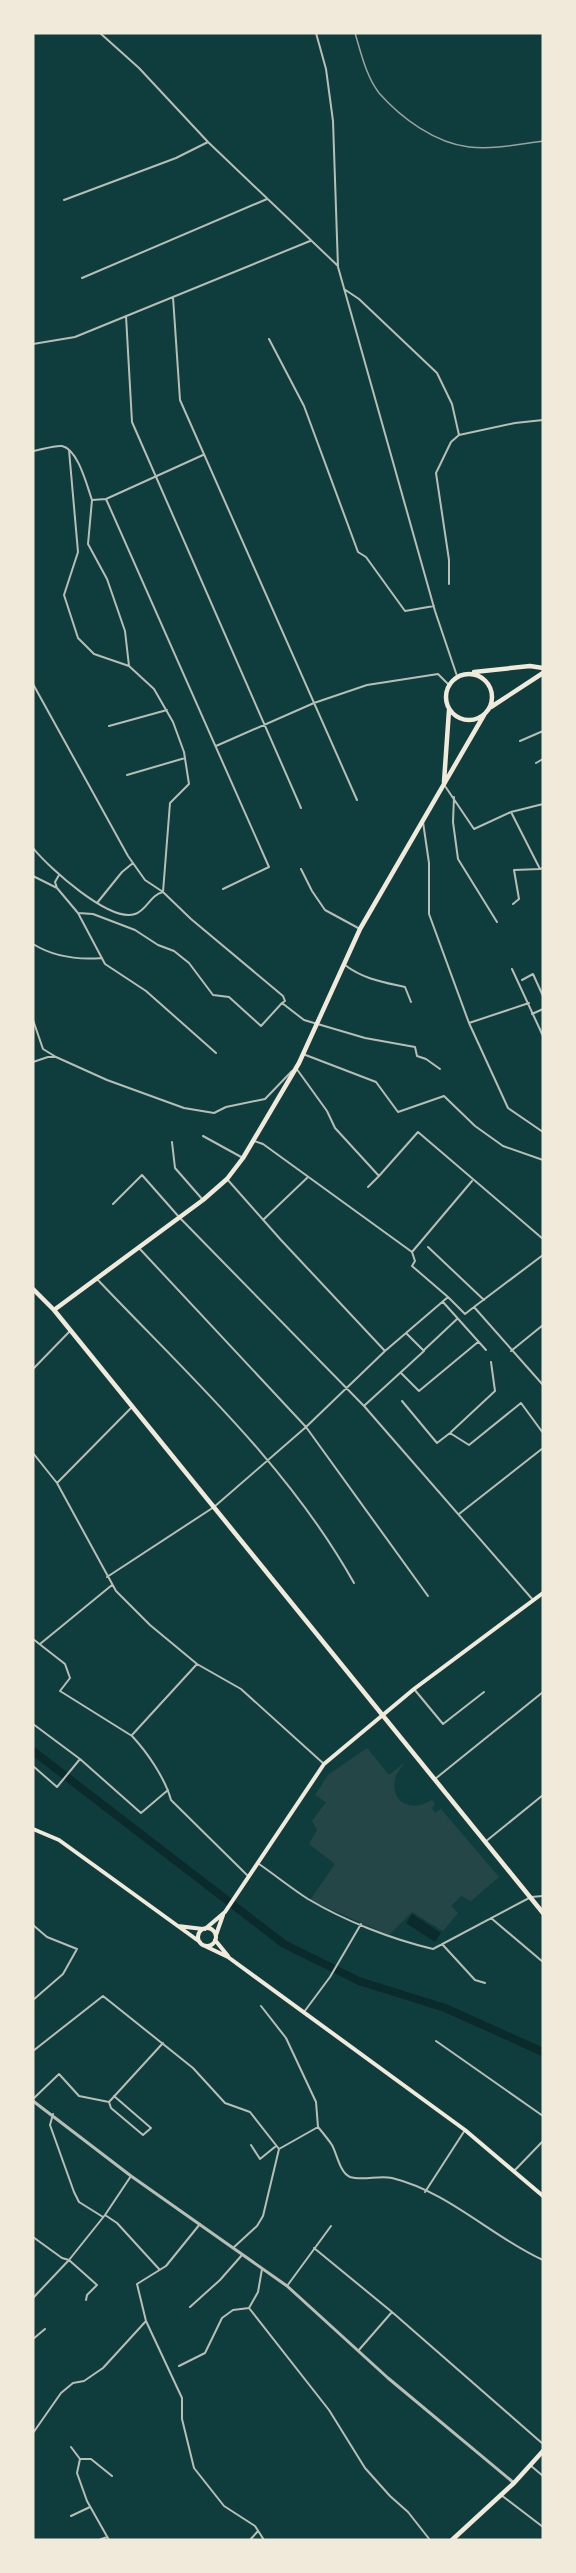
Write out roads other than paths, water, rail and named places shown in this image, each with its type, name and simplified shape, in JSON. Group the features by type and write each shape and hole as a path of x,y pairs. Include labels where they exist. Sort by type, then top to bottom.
{"main road":[{"path":"444,785 449,709 446,697 449,685 460,675 530,666 543,668"},
{"path":"54,1310 203,1200 227,1179 254,1142 296,1068 360,929 484,715 490,706 543,673"},
{"path":"460,675 478,675 484,678 492,692 490,706"},
{"path":"449,709 454,715 469,720 484,715"},
{"path":"33,1289 54,1310 543,1913"},
{"path":"205,1946 212,1944 224,1913 324,1764 414,1689 543,1593"},
{"path":"33,1829 59,1840 205,1946 228,1957 465,2130 543,2196"},
{"path":"200,1942 199,1934 224,1913"},
{"path":"178,1926 211,1929 228,1957"},
{"path":"452,2540 513,2483 543,2451"}],"street":[{"path":"100,33 139,68 208,142 338,267"},
{"path":"316,33 326,69 333,121 338,267 434,606 460,675"},
{"path":"363,33 369,33"},
{"path":"64,200 176,158 208,142"},
{"path":"82,278 267,199"},
{"path":"33,344 75,337 310,241"},
{"path":"344,289 359,299 437,373 452,404 459,435"},
{"path":"173,297 180,400 357,800"},
{"path":"126,316 132,422 302,808"},
{"path":"269,339 304,406 358,552 366,557 405,611 434,606"},
{"path":"449,584 449,560 436,473 451,442 459,435 515,423 543,420"},
{"path":"33,451 61,446 69,450 78,462 92,500 88,544 107,579 125,631 129,666"},
{"path":"69,450 78,552 64,595 78,638 94,654 129,666 154,689 167,710 185,758 189,784 170,803 163,892"},
{"path":"92,500 106,499 204,455"},
{"path":"106,499 269,867 223,889"},
{"path":"216,746 314,703 367,685 438,674 449,685"},
{"path":"33,684 133,864 145,880 163,892 198,925 283,996 285,1001 261,1026 229,998 213,995 189,963 174,951 158,945 135,930 93,914 78,913"},
{"path":"109,726 167,710"},
{"path":"520,741 543,731"},
{"path":"127,775 185,758"},
{"path":"536,763 543,759"},
{"path":"444,785 474,829 511,812 543,804"},
{"path":"454,797 453,822 458,859 497,922"},
{"path":"511,812 542,869 514,870 519,899 513,904"},
{"path":"423,822 429,863 429,914 469,1023 508,1108 543,1132"},
{"path":"33,848 60,874 97,903 125,917 138,914 154,894 163,892"},
{"path":"97,903 122,872 133,864"},
{"path":"301,869 325,910 360,929"},
{"path":"60,874 55,882 57,888 78,913 105,964 146,991 216,1053"},
{"path":"33,876 57,888"},
{"path":"33,944 60,956 85,960 102,958"},
{"path":"343,963 355,973 373,980 405,987 411,1002"},
{"path":"512,969 543,1036"},
{"path":"522,980 532,974 543,996"},
{"path":"282,1003 303,1020 365,1038 415,1047 417,1056 426,1059 440,1069"},
{"path":"469,1023 529,1004"},
{"path":"532,1014 543,1009"},
{"path":"33,1020 43,1048 56,1057 107,1080 184,1108 214,1113 226,1107 265,1099 283,1078 296,1068 327,1111 335,1128 379,1176"},
{"path":"303,1054 376,1082 398,1112 444,1095 475,1126 503,1146 543,1160"},
{"path":"33,1062 56,1057"},
{"path":"368,1187 418,1132 543,1239"},
{"path":"202,1136 243,1158"},
{"path":"172,1142 175,1168 203,1200"},
{"path":"254,1142 263,1144 412,1252 415,1261 412,1266 465,1314 543,1256"},
{"path":"113,1204 142,1175 179,1217 364,1406 532,1600"},
{"path":"263,1220 308,1177"},
{"path":"227,1179 385,1351"},
{"path":"412,1252 473,1180"},
{"path":"139,1247 306,1427 428,1596"},
{"path":"428,1247 484,1300"},
{"path":"96,1278 177,1363 211,1394 269,1460 340,1558 354,1583"},
{"path":"106,1577 214,1507 306,1427 385,1351 448,1298"},
{"path":"443,1302 486,1350"},
{"path":"474,1307 543,1385"},
{"path":"364,1406 457,1319"},
{"path":"512,1351 543,1325"},
{"path":"33,1369 70,1331"},
{"path":"406,1333 424,1351"},
{"path":"400,1373 419,1391 478,1342"},
{"path":"402,1401 437,1443 495,1391 490,1362"},
{"path":"450,1433 469,1445 521,1403 543,1433"},
{"path":"57,1484 132,1407"},
{"path":"459,1514 543,1448"},
{"path":"33,1454 57,1484 112,1585 150,1625 197,1664 241,1689 324,1764"},
{"path":"40,1645 112,1585"},
{"path":"33,1639 65,1664 70,1678 60,1691 132,1736 168,1790 171,1800 248,1876"},
{"path":"132,1736 197,1664"},
{"path":"414,1689 443,1724 484,1692"},
{"path":"435,1779 543,1692"},
{"path":"33,1724 80,1759 141,1813 168,1790"},
{"path":"33,1766 57,1787 80,1759"},
{"path":"485,1842 543,1795"},
{"path":"257,1863 308,1899 361,1924 411,1944 433,1949 531,1897 543,1896"},
{"path":"491,1918 543,1962"},
{"path":"304,2012 330,1977 361,1924"},
{"path":"33,1925 47,1937 77,1949 63,1974 33,2000"},
{"path":"442,1944 475,1980 485,1983"},
{"path":"33,2051 103,1996 193,2068 225,2103 250,2112 279,2149"},
{"path":"261,2006 286,2038 316,2102 318,2127 332,2145 345,2172 350,2177 392,2178 425,2192 459,2208 525,2251 543,2260"},
{"path":"436,2041 543,2116"},
{"path":"109,2102 163,2043"},
{"path":"109,2102 79,2096 59,2074 33,2100 131,2176 287,2286 357,2351 513,2483"},
{"path":"109,2102 111,2108 143,2135 151,2128 114,2096"},
{"path":"53,2114 50,2125 79,2202 117,2223 159,2269"},
{"path":"233,2248 257,2226 263,2216 279,2149 318,2127"},
{"path":"425,2192 465,2130"},
{"path":"514,2171 543,2141"},
{"path":"251,2145 260,2159 276,2146"},
{"path":"33,2298 69,2260 104,2216 131,2176"},
{"path":"200,2223 177,2253 137,2284 146,2321 182,2398 182,2419 194,2468 224,2506 236,2512 258,2531 264,2540"},
{"path":"287,2286 332,2226"},
{"path":"33,2237 62,2258 69,2260 98,2285 87,2295 86,2300"},
{"path":"314,2248 392,2312 543,2444"},
{"path":"190,2307 220,2280 242,2255"},
{"path":"249,2308 258,2292 262,2269"},
{"path":"178,2366 205,2353 222,2318 233,2310 249,2308"},
{"path":"249,2308 329,2410 365,2468 408,2512 430,2540"},
{"path":"357,2351 392,2312"},
{"path":"33,2433 61,2393 74,2383 84,2380 103,2368 146,2321"},
{"path":"33,2339 45,2329"},
{"path":"71,2447 80,2459 77,2474 90,2507 108,2539 99,2540"},
{"path":"80,2459 91,2459 112,2476"},
{"path":"530,2465 543,2476"},
{"path":"501,2494 543,2527"},
{"path":"71,2516 90,2507"},
{"path":"250,2540 258,2531"}],"waterway":[{"path":"33,1751 284,1944 359,1981 445,2008 543,2052"}],"railway":[{"path":"355,33 367,72 379,93 408,120 431,135 456,145 478,148 543,141"}]}
